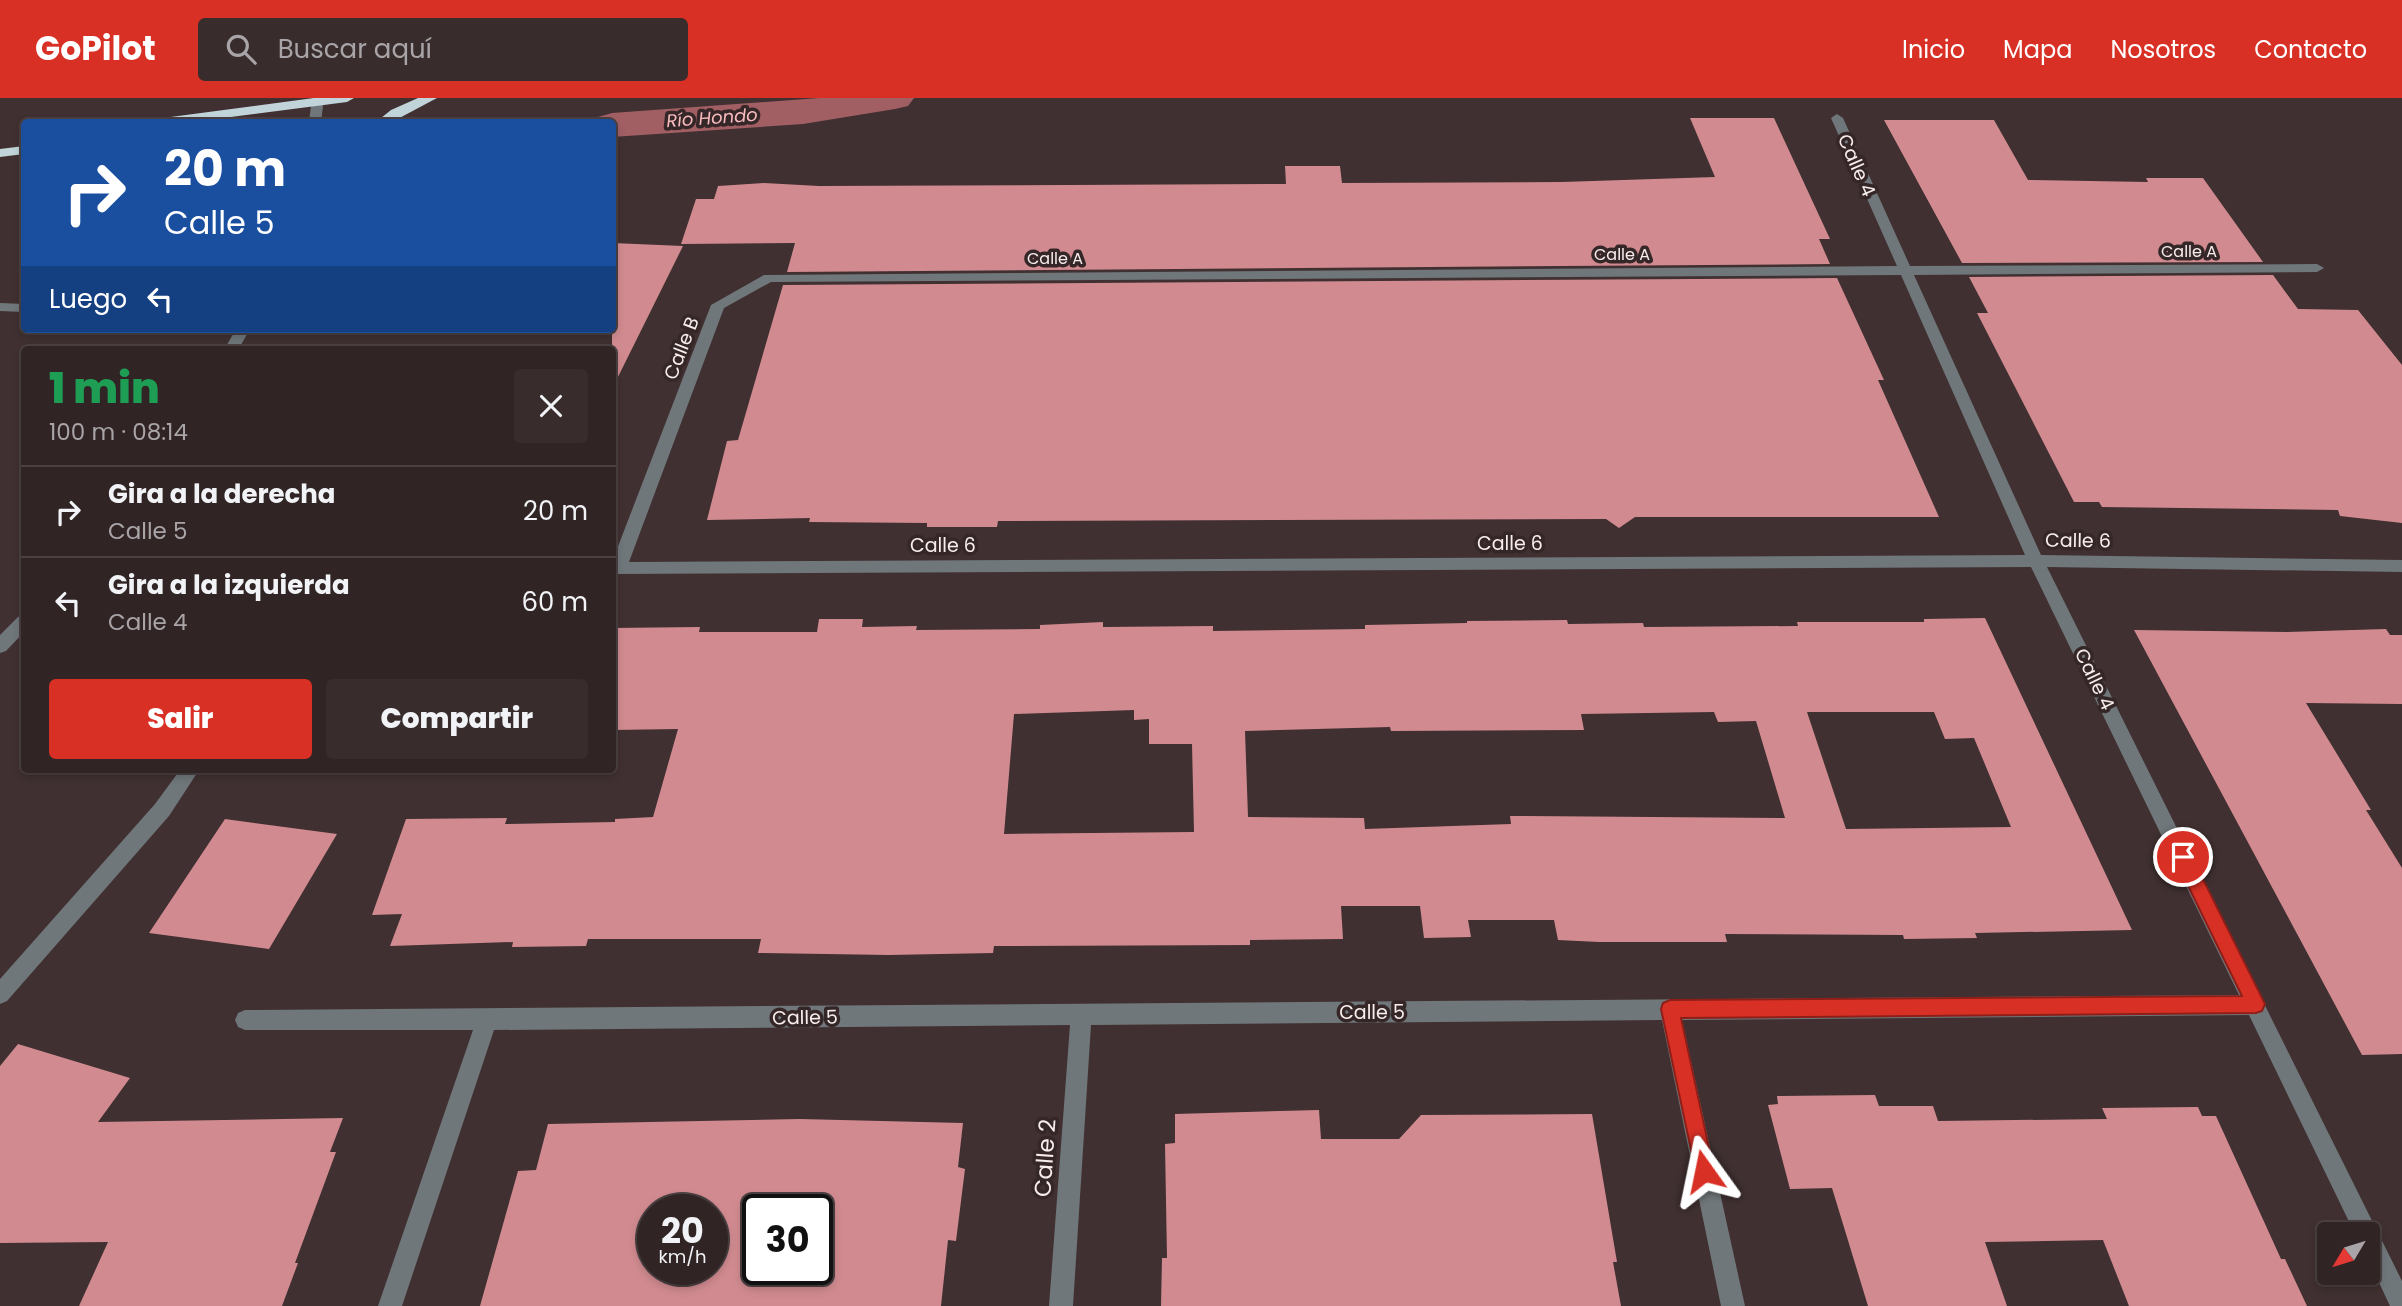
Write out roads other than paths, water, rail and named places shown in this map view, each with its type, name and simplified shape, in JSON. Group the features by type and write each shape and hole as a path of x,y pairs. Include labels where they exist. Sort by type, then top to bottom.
{"highway":[{"path":"183,119 318,99 347,98"},
{"path":"387,119 430,98"},
{"path":"0,153 21,150"}],"street":[{"path":"316,119 318,99"},
{"name":"Calle 4","path":"1837,118 2036,561 2256,1004 2361,1222"},
{"name":"Calle A","path":"928,277 2317,268"},
{"name":"Calle B","path":"616,568 718,305 769,278 928,277"},
{"path":"0,307 21,308"},
{"name":"Calle 6","path":"616,568 2036,561 2402,566"},
{"path":"0,646 21,625"},
{"path":"0,995 162,810 188,773"},
{"name":"Calle 5","path":"244,1020 2256,1004"},
{"path":"1670,1009 1733,1306"},
{"name":"Calle 2","path":"1061,1306 1080,1014"},
{"path":"390,1306 487,1020"},
{"name":"Calle 4","path":"2380,1261 2402,1306"}],"waterway":[{"name":"Río Hondo","path":"616,125 803,112 895,98"}]}
